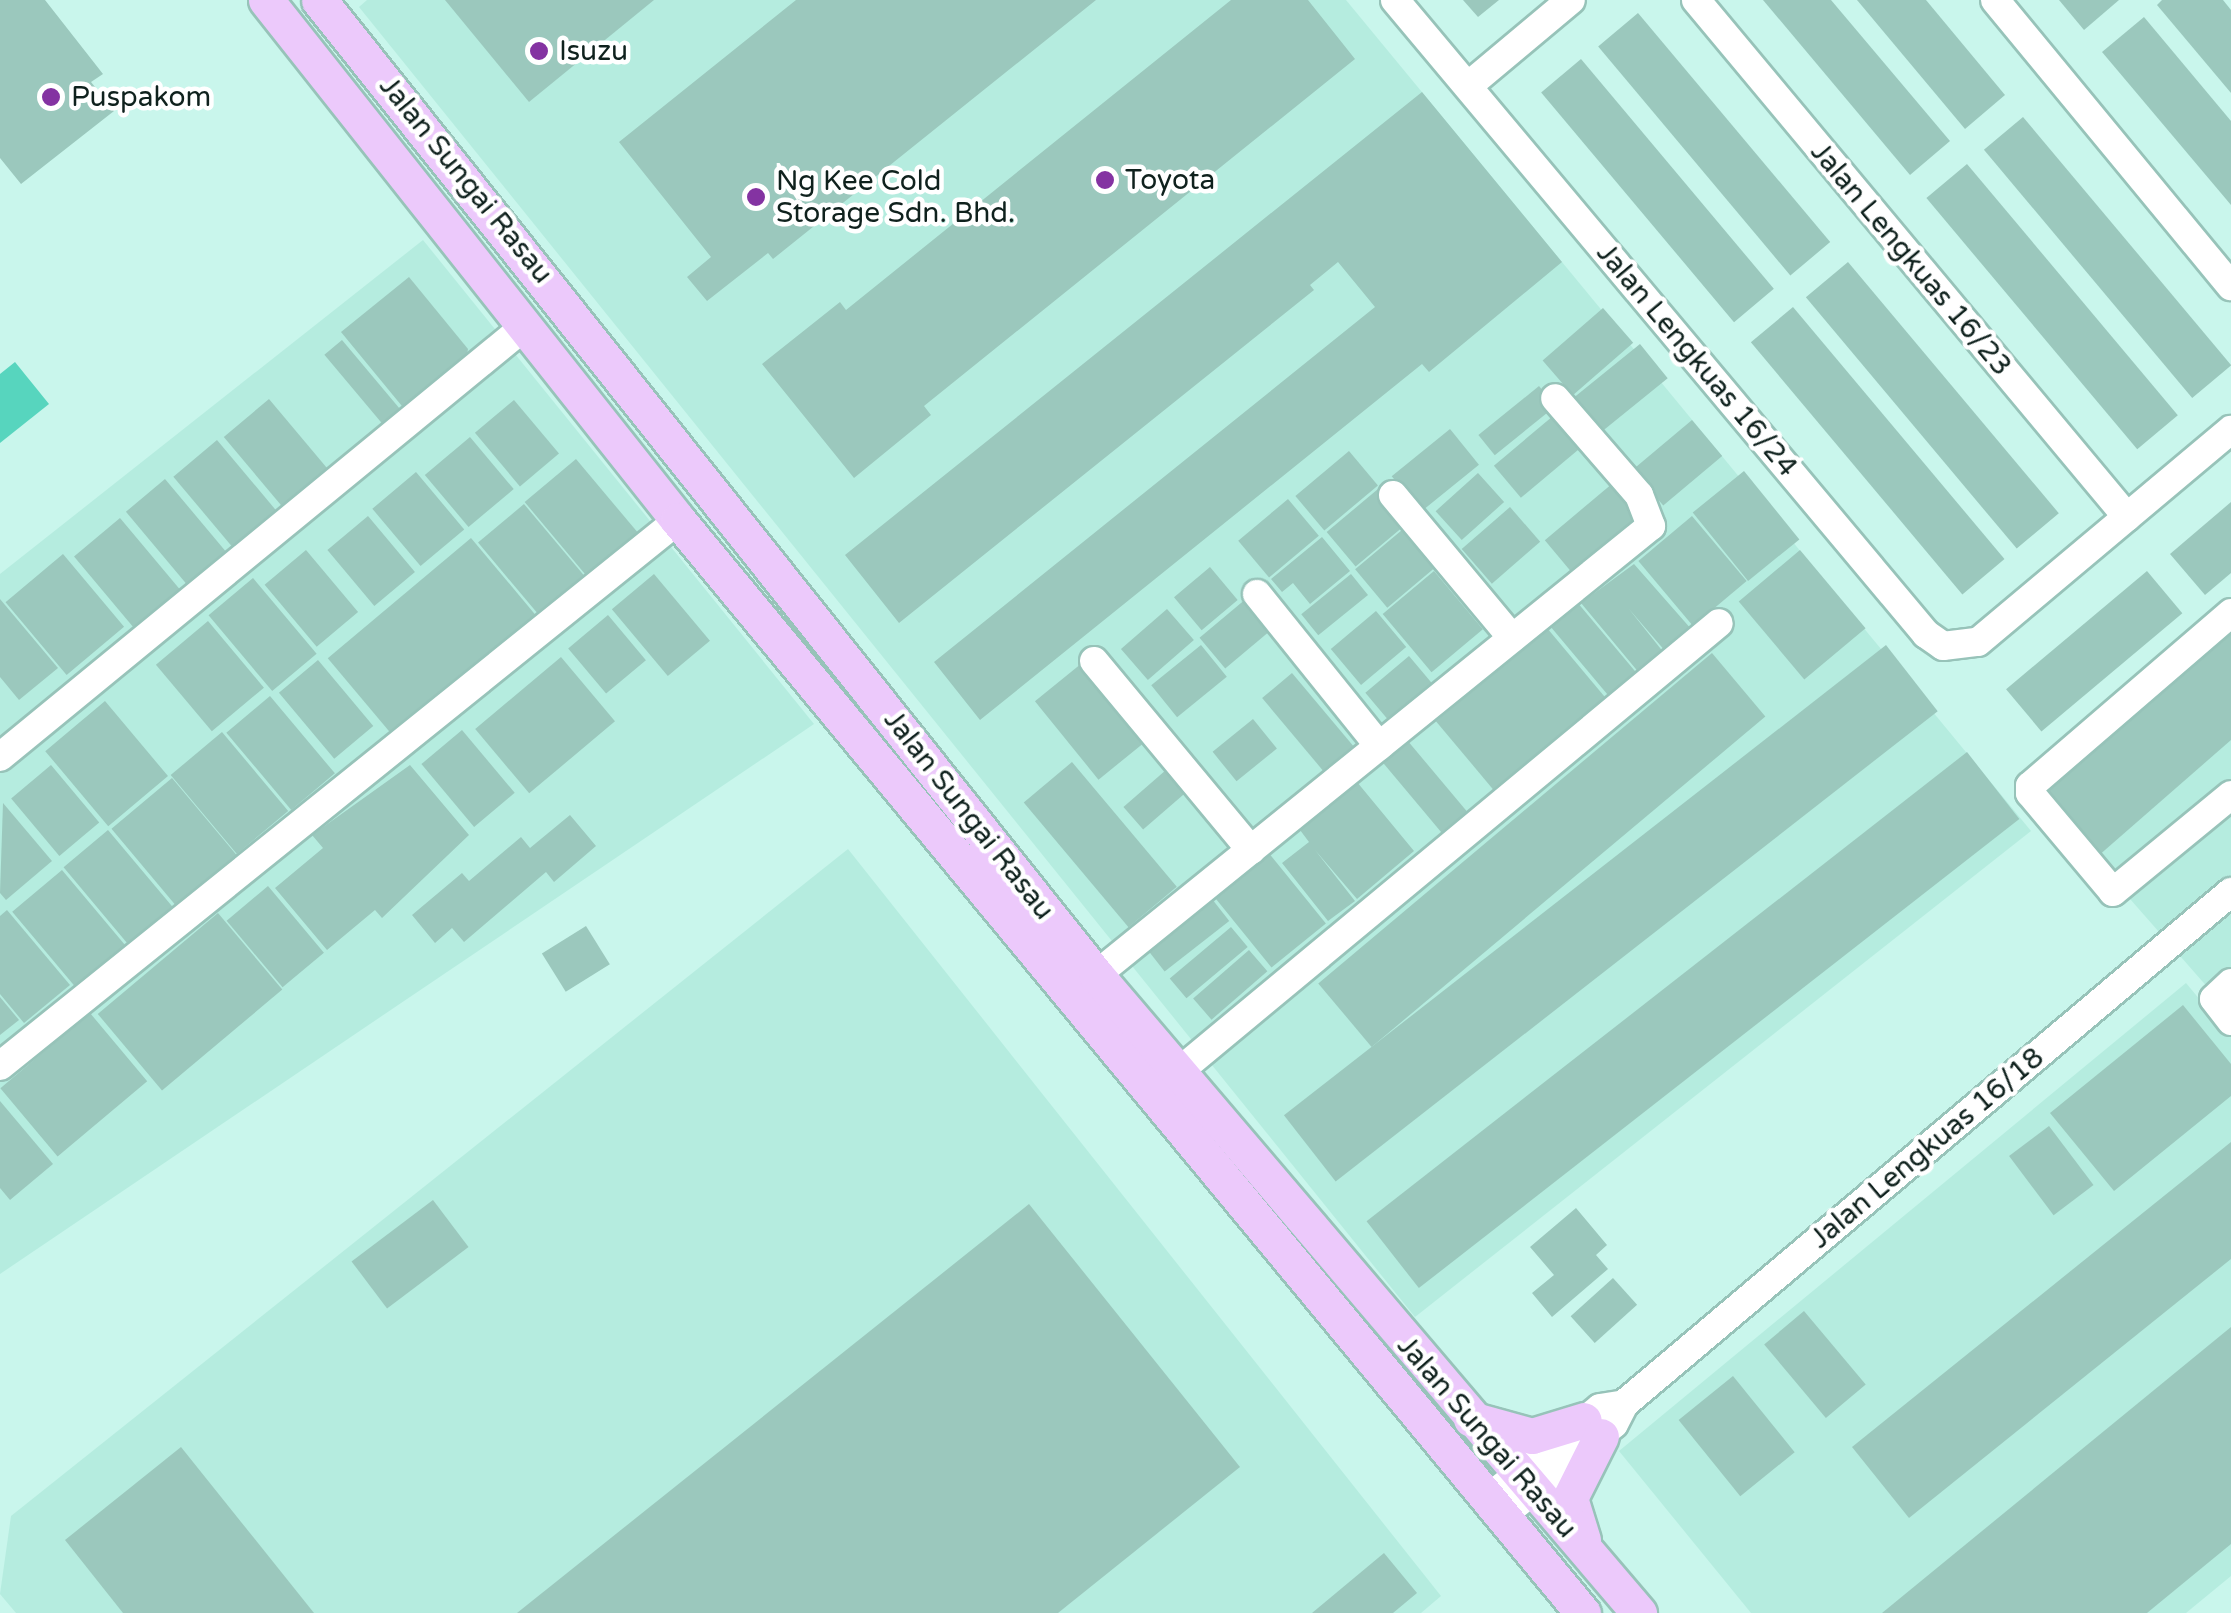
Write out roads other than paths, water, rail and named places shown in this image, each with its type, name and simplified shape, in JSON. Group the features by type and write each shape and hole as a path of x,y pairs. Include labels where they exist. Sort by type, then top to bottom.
{"main road":[{"name":"Jalan Sungai Rasau","path":"266,0 678,520 1583,1613"},
{"name":"Jalan Sungai Rasau","path":"319,0 1176,1073 1466,1416 1639,1613"},
{"path":"1466,1416 1516,1435 1592,1428 1570,1498 1582,1539 1607,1575"}],"street":[{"name":"Jalan Lengkuas 16/24","path":"1396,0 1926,634 1944,646 1978,642 2127,517"},
{"path":"1468,86 1572,0"},
{"name":"Jalan Lengkuas 16/23","path":"1696,0 2127,517"},
{"path":"1995,0 2231,286"},
{"path":"0,757 524,326"},
{"path":"1096,974 1651,526 1639,494 1555,398"},
{"path":"2127,517 2231,430"},
{"path":"1393,495 1512,638"},
{"path":"0,1066 678,520"},
{"path":"1257,594 1379,746"},
{"path":"2231,613 2030,793 2113,892 2231,795"},
{"path":"1176,1073 1718,623"},
{"path":"1094,661 1251,850"},
{"name":"Jalan Lengkuas 16/18","path":"1494,1509 1592,1428 1600,1408 1624,1404 2231,892"},
{"path":"2231,983 2214,999 2231,1022"}],"place":[{"name":"Isuzu","path":"539,51"},
{"name":"Puspakom","path":"51,97"},
{"name":"Toyota","path":"1105,180"},
{"name":"Ng Kee Cold Storage Sdn. Bhd.","path":"756,197"}]}
